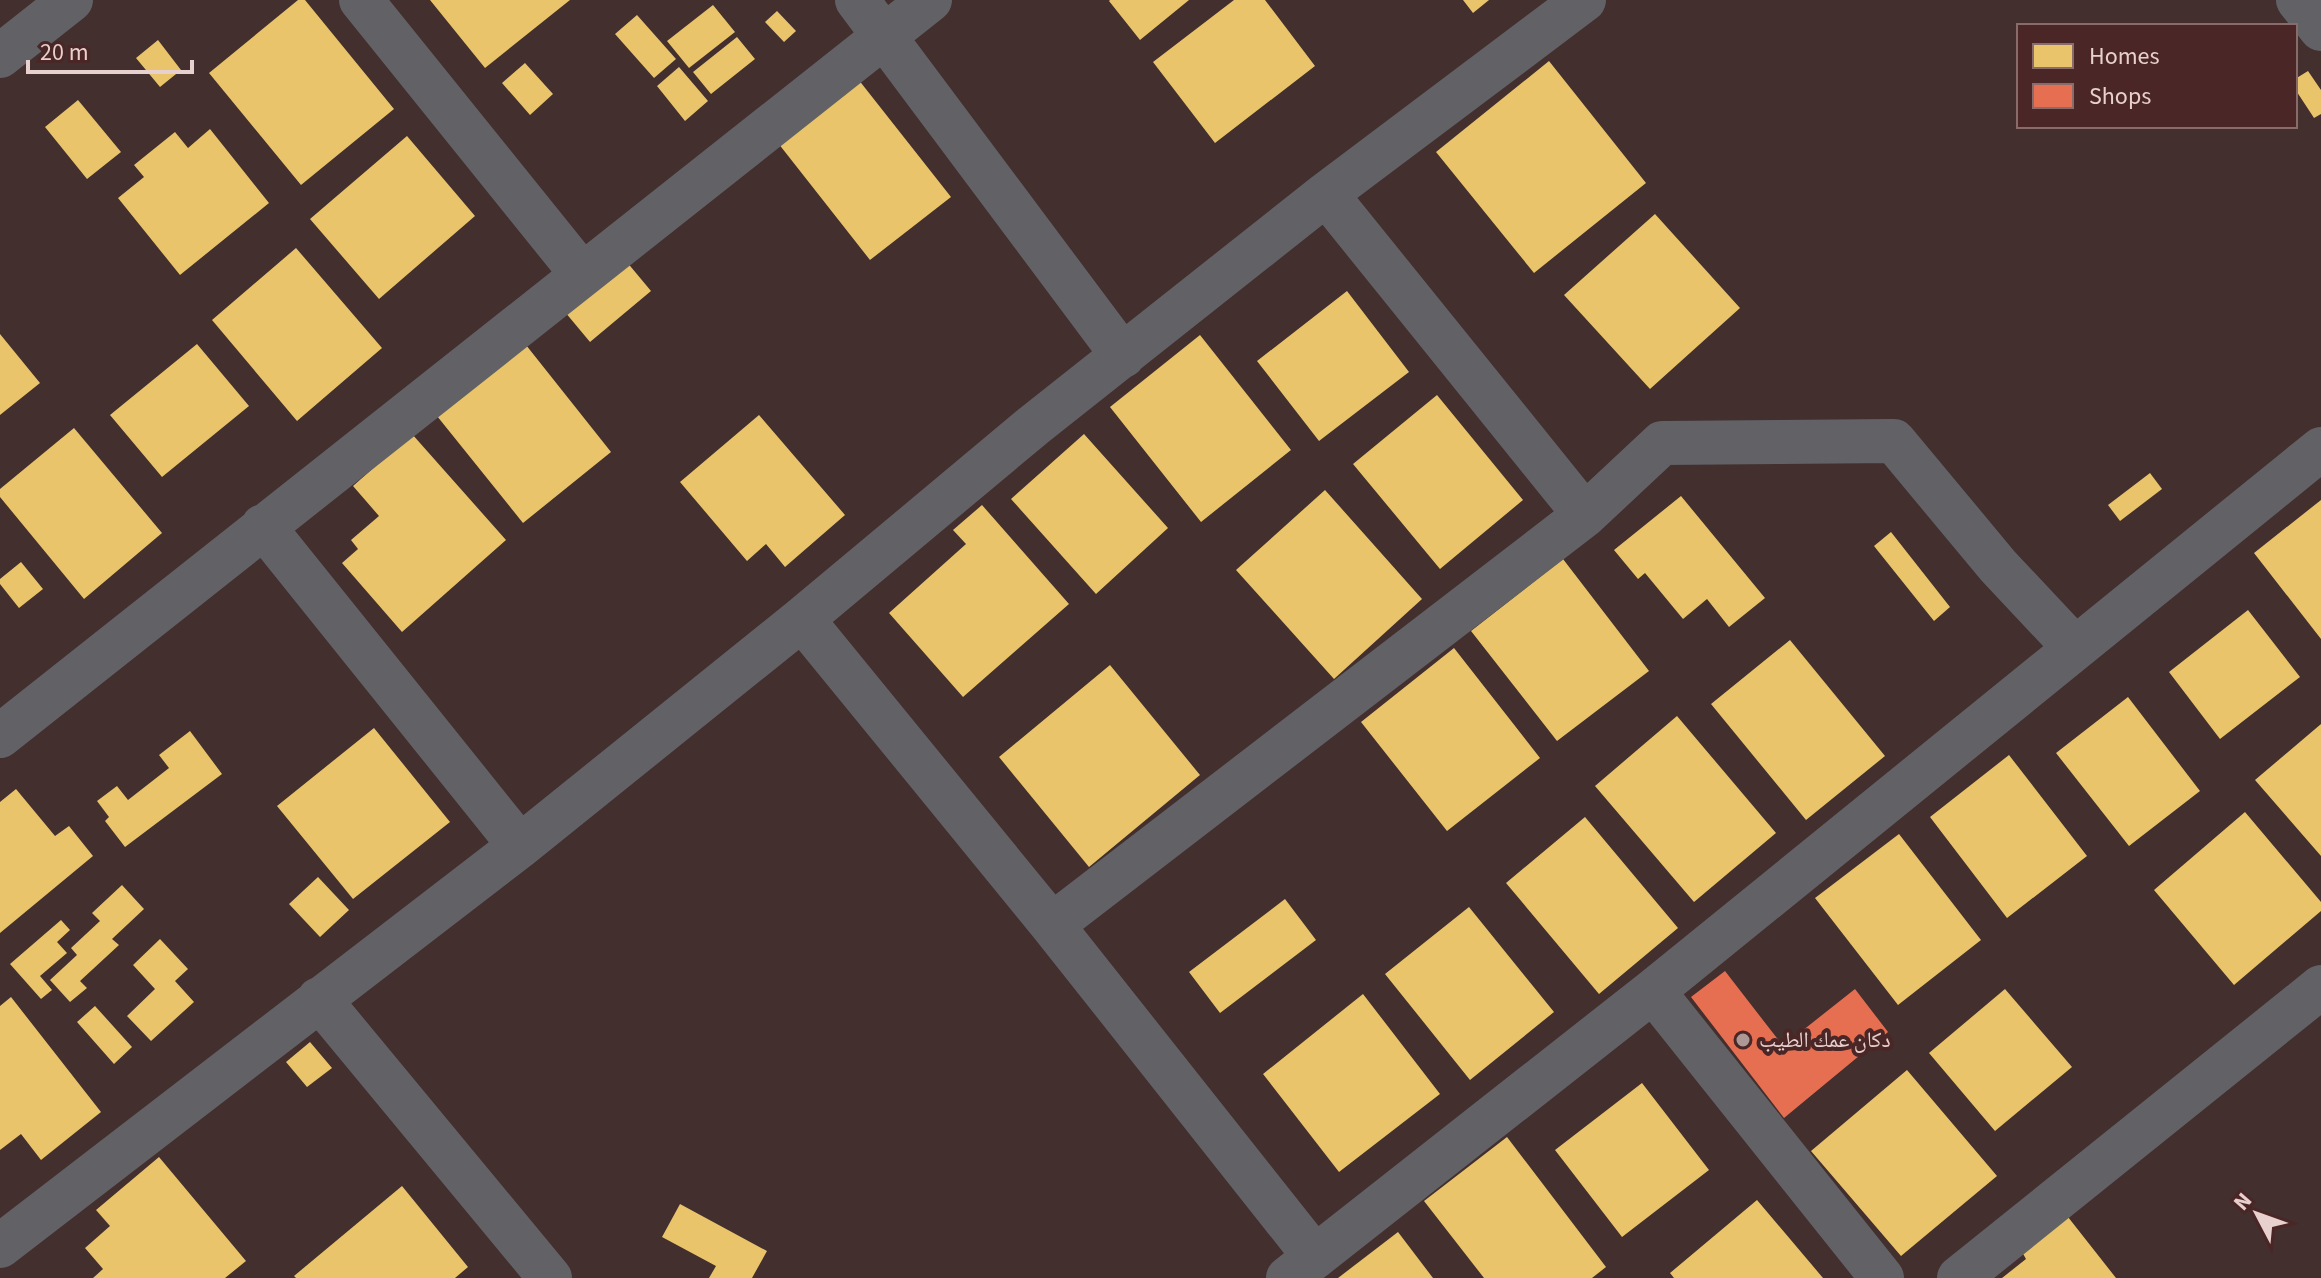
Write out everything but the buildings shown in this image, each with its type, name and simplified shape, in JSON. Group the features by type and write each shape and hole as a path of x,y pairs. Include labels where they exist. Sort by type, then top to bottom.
{"street":[{"path":"0,56 71,0"},
{"path":"361,0 581,273"},
{"path":"857,0 1123,356"},
{"path":"0,736 581,273 700,184 930,0"},
{"path":"0,1246 520,846 802,619 1033,426 1326,194 1584,0"},
{"path":"2298,0 2321,29"},
{"path":"1326,194 1585,515"},
{"path":"1052,925 1585,515 1662,443 1894,441 1998,566 2075,648"},
{"path":"802,619 1052,925 1301,1268 1653,991 2321,449"},
{"path":"263,526 520,846"},
{"path":"1959,1278 2321,988"},
{"path":"1653,991 1882,1278"},
{"path":"319,999 550,1278"}],"place":[{"name":"دكان عمك الطيب","path":"1743,1040"}]}
